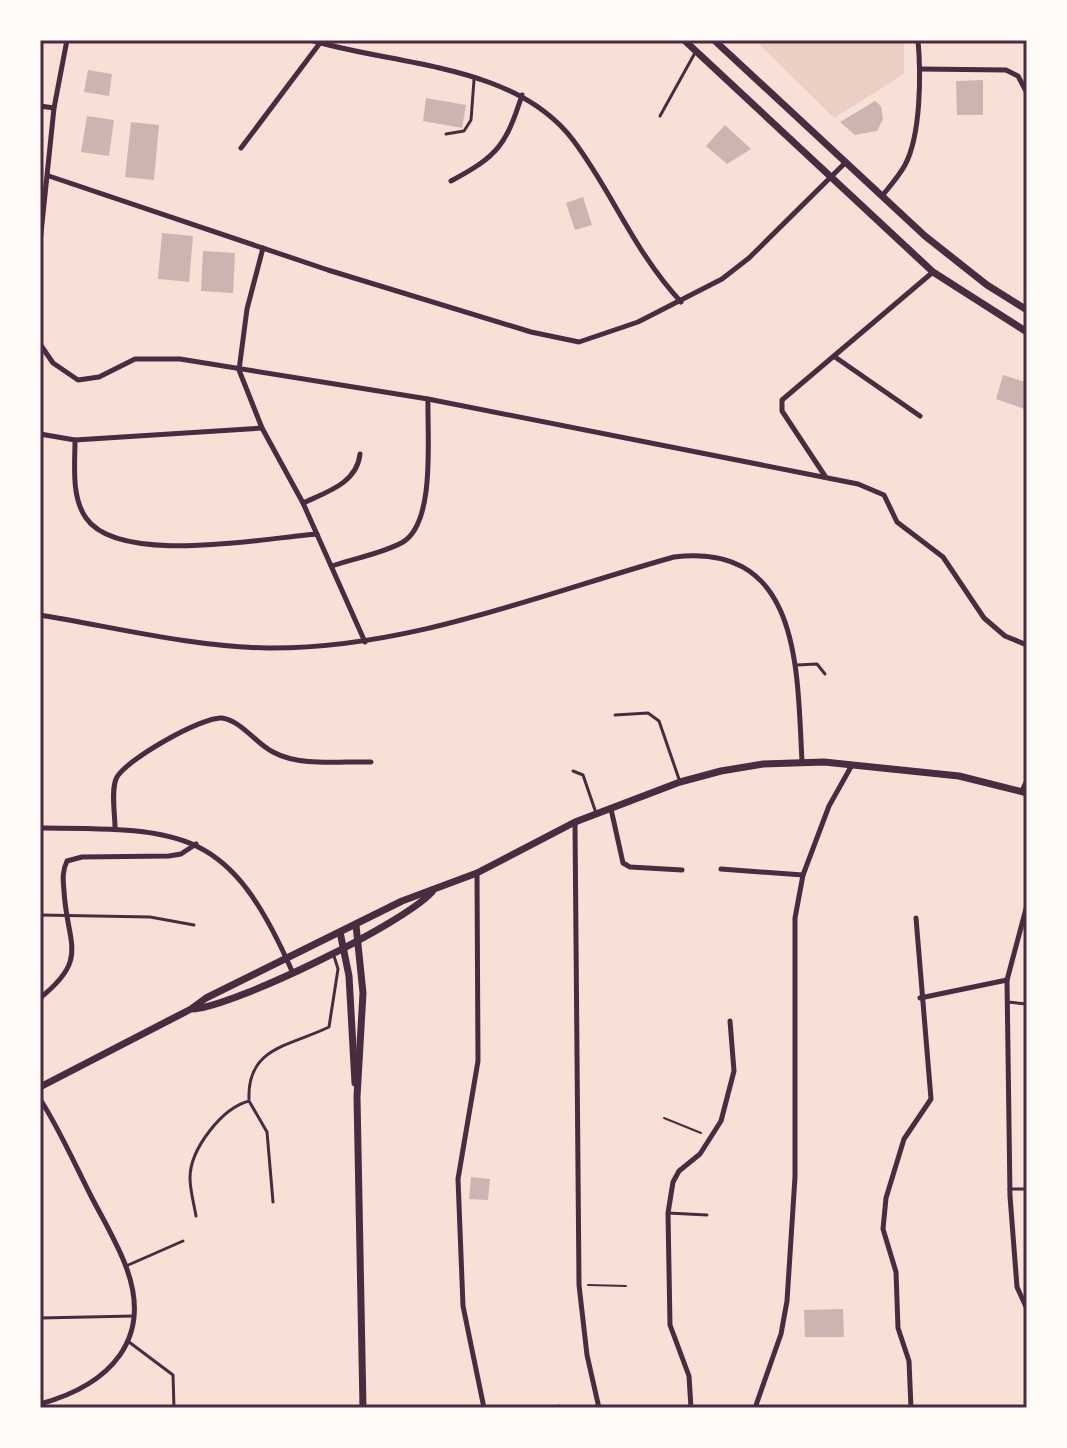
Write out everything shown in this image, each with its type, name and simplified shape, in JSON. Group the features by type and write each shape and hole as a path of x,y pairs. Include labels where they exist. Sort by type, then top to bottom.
{"street":[{"path":"40,243 54,108 67,40"},
{"path":"310,40 474,76 522,95 572,138 653,272 681,302"},
{"path":"684,40 933,272 1027,332"},
{"path":"714,40 955,261 1027,310"},
{"path":"882,196 905,166 913,145 920,69 918,40"},
{"path":"241,148 321,42"},
{"path":"920,69 1006,70 1018,76 1027,93"},
{"path":"451,181 488,161 499,150 509,135 522,95"},
{"path":"40,106 54,108"},
{"path":"49,176 263,248 562,340 598,338 681,302 749,258 847,161"},
{"path":"263,248 247,309 239,370 262,428 303,503 365,642"},
{"path":"826,477 781,404 933,272"},
{"path":"40,344 53,363 78,380 99,377 135,359 157,357 428,399 826,477 877,491 889,501 897,522 943,557 984,618 1005,636 1027,645"},
{"path":"835,357 920,416"},
{"path":"332,566 403,541 416,529 425,500 428,399"},
{"path":"40,434 75,440 262,428"},
{"path":"75,440 75,479 80,507 87,520 109,535 163,546 317,534"},
{"path":"303,503 353,475 359,466 360,454"},
{"path":"40,615 265,648 365,642 420,631 693,555 713,555 733,562 757,578 773,595 785,616 797,665 802,761"},
{"path":"115,828 115,783 119,774 154,749 213,718 228,720 260,745 285,757 371,762"},
{"path":"40,1087 191,1009 206,998 402,901 477,873 596,813 680,782 721,771 802,761 959,776 1024,792 1027,780"},
{"path":"755,1408 781,1334 787,1301 795,1177 793,936 803,875 829,806 852,765"},
{"path":"610,808 623,863 630,867 682,870"},
{"path":"575,822 579,1285 587,1355 599,1408"},
{"path":"40,828 115,828 173,835 196,844 244,884 292,971"},
{"path":"40,998 64,977 73,960 65,916 64,868 70,859 169,856 181,854 196,844"},
{"path":"721,869 803,875"},
{"path":"477,873 478,1061 458,1179 463,1306 484,1408"},
{"path":"191,1009 216,1004 360,940 410,911 434,890"},
{"path":"1027,905 1007,980 1009,1189 1017,1287 1027,1309"},
{"path":"911,1408 909,1361 898,1328 896,1272 883,1229 886,1198 904,1139 931,1099 933,1086 920,998 916,918"},
{"path":"356,925 360,940 362,1044 357,1097"},
{"path":"340,932 344,947 357,1097 363,1408"},
{"path":"920,998 1007,980"},
{"path":"691,1408 685,1358 670,1325 668,1213 673,1182 709,1143 721,1121 734,1071 730,1021"},
{"path":"40,1099 126,1266 134,1316 129,1342 110,1370 85,1388 40,1404"}],"lane":[{"path":"660,116 696,51"},
{"path":"446,134 464,131 471,120 474,76"},
{"path":"774,621 785,616"},
{"path":"797,665 817,664 825,674"},
{"path":"615,715 648,713 659,721 680,782"},
{"path":"573,771 583,775 596,813"},
{"path":"40,915 150,917 194,925"},
{"path":"273,1202 267,1132 249,1101 248,1077 256,1063 271,1052 331,1023 338,969 332,952"},
{"path":"1007,1002 1027,1004"},
{"path":"196,1216 190,1175 206,1135 234,1105 249,1101"},
{"path":"1009,1189 1027,1189"},
{"path":"668,1213 707,1215"},
{"path":"126,1266 183,1241"},
{"path":"40,1318 134,1316"},
{"path":"129,1342 173,1375 174,1408"}],"path":[{"path":"664,1118 702,1133 709,1143"},
{"path":"579,1285 626,1286"}],"shaded area":[{"path":"755,40 904,40 904,74 834,118"}],"building":[{"path":"88,70 112,74 109,96 84,92"},
{"path":"983,80 983,115 957,115 956,81"},
{"path":"426,98 466,105 462,128 423,121"},
{"path":"875,101 881,106 883,119 877,131 855,135 840,122"},
{"path":"87,116 114,120 109,156 81,152"},
{"path":"131,122 159,125 154,180 125,177"},
{"path":"725,125 751,149 727,164 706,146"},
{"path":"583,197 592,225 575,230 566,203"},
{"path":"162,233 193,236 189,282 158,279"},
{"path":"203,251 235,253 233,293 201,291"},
{"path":"1003,375 1025,382 1027,410 996,399"},
{"path":"471,1177 490,1179 488,1200 469,1199"},
{"path":"843,1309 844,1337 805,1337 804,1310"}]}
